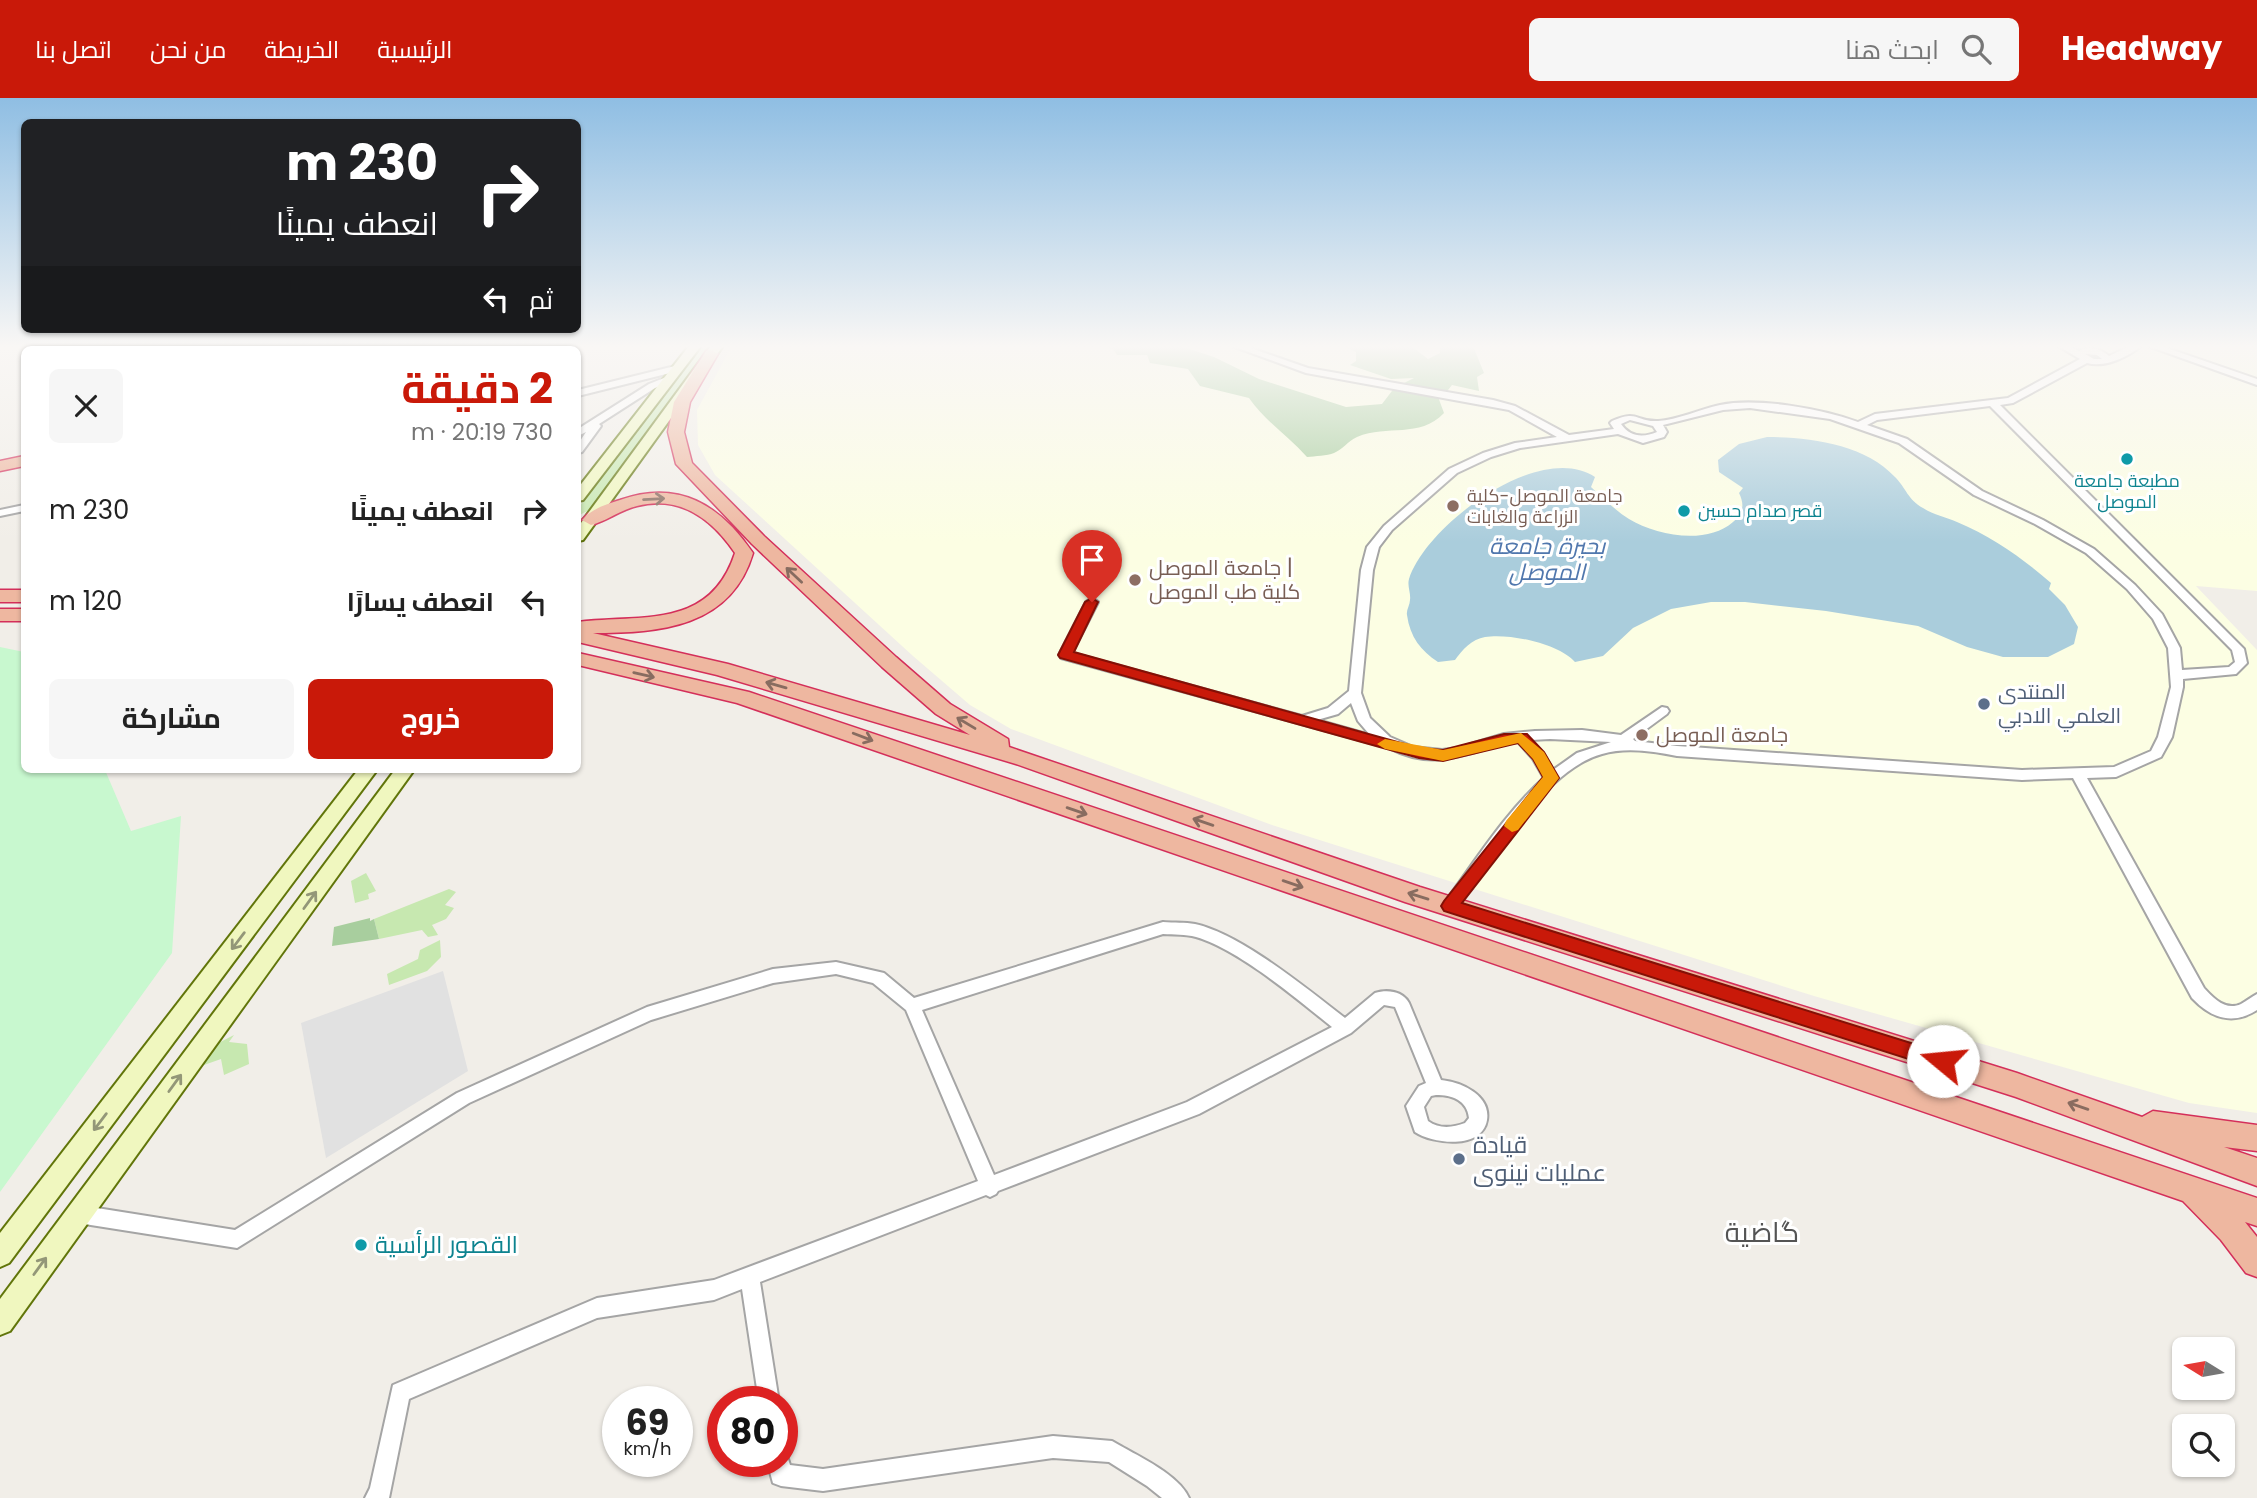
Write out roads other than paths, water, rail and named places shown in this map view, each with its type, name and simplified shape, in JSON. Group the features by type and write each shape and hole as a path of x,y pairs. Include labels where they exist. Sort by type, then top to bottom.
{"highway":[{"path":"680,411 676,432 684,464 758,540 934,701 1024,759"},
{"path":"0,454 21,450"},
{"path":"0,466 21,462"},
{"path":"581,627 654,625 689,615 720,597 734,581 742,566 744,553 716,516 701,506 681,499 636,500 584,520"},
{"path":"0,596 21,594"},
{"path":"0,615 21,615"},
{"path":"581,637 721,669 1024,759 1450,906 2017,1085 2257,1172"},
{"path":"581,660 742,697 831,725 907,754 2257,1212"},
{"path":"2110,1118 2257,1138"},
{"path":"2187,1189 2232,1230 2257,1262"}],"main road":[{"path":"581,493 644,411"},
{"path":"584,520 662,411"},
{"path":"0,1254 366,773"},
{"path":"0,1321 403,773"}],"street":[{"path":"581,431 615,411"},
{"path":"1518,411 1565,437"},
{"path":"1618,431 1615,423 1623,418 1637,417 1657,424 1706,411"},
{"path":"1092,602 1065,655 1390,745 1443,755 1504,739 1594,734 1677,751 2022,775 2116,772 2156,754 2165,737 2177,687 2174,648 2158,617 2132,587 2090,551 2039,522 1978,493 1903,441 1859,425 1805,411"},
{"path":"1859,425 1875,417 1937,411"},
{"path":"2000,411 2238,649 2241,663 2232,671 2176,675"},
{"path":"581,446 601,421"},
{"path":"1390,745 1368,727 1357,706 1355,693 1367,570 1373,547 1388,528 1453,471 1508,449 1565,437 1618,431 1636,439 1650,439 1662,432 1657,424"},
{"path":"0,513 21,509"},
{"path":"1301,721 1333,711 1355,693"},
{"path":"1623,740 1662,711"},
{"path":"1521,738 1538,755 1551,778"},
{"path":"1450,906 1551,778 1582,756 1618,746 1643,744"},
{"path":"2077,772 2198,993 2213,1007 2233,1014 2241,1014 2257,1001"},
{"path":"912,1006 1163,928 1198,931 1294,988 1345,1028"},
{"path":"78,1214 237,1239 463,1098 647,1014 773,976 836,968 878,978 912,1006 990,1188"},
{"path":"376,1498 400,1392 597,1308 714,1290 750,1278 1193,1108 1345,1028 1381,998 1395,999 1404,1009 1436,1087"},
{"path":"750,1278 767,1386"},
{"path":"797,1477 823,1480 1053,1447 1112,1452 1155,1478 1178,1498"}],"water":[{"name":"بحيرة جامعة الموصل","path":"1767,437 1818,441 1868,457 1895,477 1918,505 1983,534 2007,549 2051,583 2049,589 2065,605 2078,627 2074,644 2048,657 2003,657 1967,647 1918,626 1826,611 1745,602 1711,602 1671,609 1633,628 1603,656 1575,662 1546,645 1520,638 1495,636 1476,640 1455,660 1438,662 1426,653 1414,637 1407,615 1410,602 1409,579 1420,558 1438,535 1461,513 1488,494 1516,479 1545,470 1572,469 1595,477 1591,487 1619,512 1640,525 1682,536 1710,534 1733,522 1742,509 1739,493 1743,488 1719,472 1718,460 1739,444"}],"place":[{"name":"مطبعة جامعة الموصل","path":"2127,459"},
{"name":"جامعة الموصل-كلية الزراعة والغابات","path":"1453,506"},
{"name":"قصر صدام حسين","path":"1684,511"},
{"name":"جامعة الموصل | كلية طب الموصل","path":"1135,580"},
{"name":"المنتدى العلمي الادبي","path":"1984,704"},
{"name":"جامعة الموصل","path":"1642,735"},
{"name":"قيادة عمليات نينوى","path":"1459,1159"},
{"name":"القصور الرأسية","path":"361,1245"}],"district":[{"name":"گاضية","path":"1762,1232"}]}
